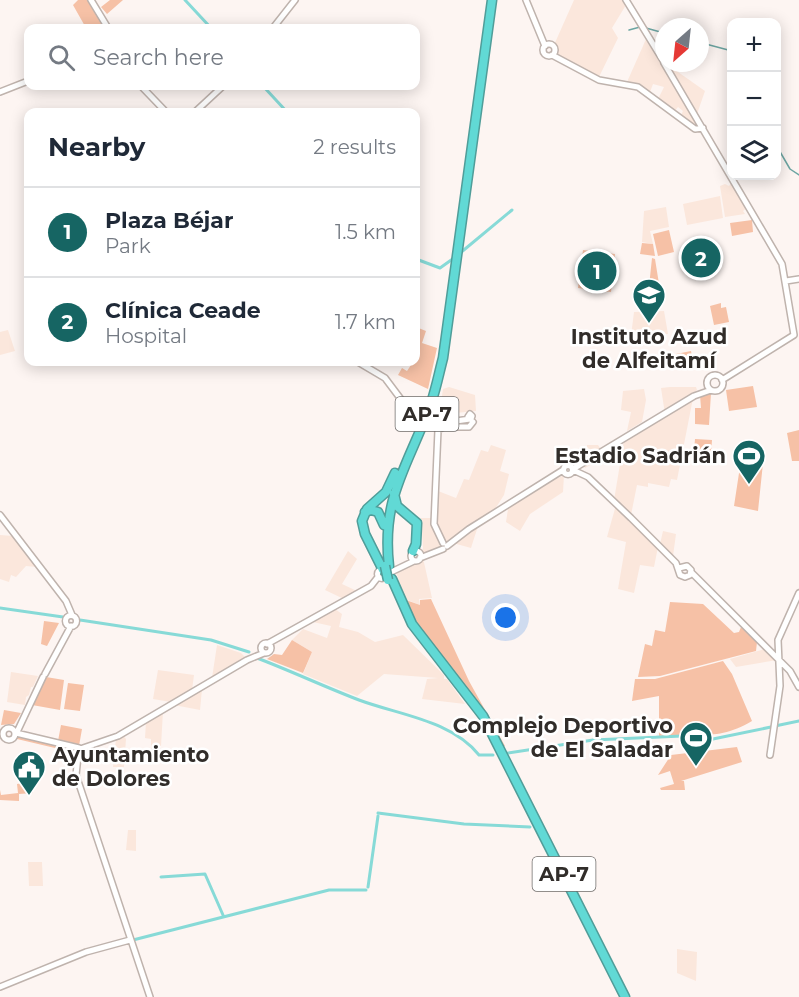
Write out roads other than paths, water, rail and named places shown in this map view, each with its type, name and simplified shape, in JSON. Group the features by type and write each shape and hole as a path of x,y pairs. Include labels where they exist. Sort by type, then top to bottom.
{"highway":[{"name":"AP-7","path":"384,572 393,492 432,402 443,358 491,0"},
{"name":"AP-7","path":"456,257 435,379 423,415 390,491 384,525 384,572 393,597 409,626 479,717 623,997"},
{"path":"384,572 363,528 365,513 386,492 400,465"},
{"path":"393,492 396,504 417,523 416,554"},
{"path":"365,513 376,510 384,525"},
{"path":"387,537 393,516 400,512 406,513"}],"main road":[{"path":"92,0 106,24"},
{"path":"276,24 296,0"},
{"path":"526,0 546,46 544,54 553,53 599,80 638,87 695,129 703,128"},
{"path":"628,2 655,48"},
{"path":"546,46 553,46 553,53"},
{"path":"1,735 17,733 79,753 118,736 370,586 384,572 416,554 443,545 709,388 721,388 723,378 796,330 779,258 669,72"},
{"path":"2,93 24,83"},
{"path":"145,90 162,108"},
{"path":"199,108 219,90"},
{"path":"786,280 799,279"},
{"path":"365,366 385,378 403,402 419,411 449,422 469,419 469,427 444,427 438,430 434,525 443,545"},
{"path":"709,388 710,377 716,375 723,378"},
{"path":"572,470 592,481 681,567 689,567 689,575"},
{"path":"0,516 66,601 77,621 69,625 17,733 13,739 1,735"},
{"path":"681,567 680,575 689,575 702,587 786,667 799,687"},
{"path":"770,755 780,697 780,634 799,592"},
{"path":"780,671 786,667"},
{"path":"79,753 75,771 150,997"},
{"path":"0,987 86,952 130,940"}],"waterway":[{"path":"185,0 207,24"},
{"path":"629,30 640,27"},
{"path":"646,28 655,30"},
{"path":"709,45 727,50"},
{"path":"267,90 283,108"},
{"path":"781,153 790,169 799,175"},
{"path":"459,254 512,210"},
{"path":"420,260 440,268 454,258"},
{"path":"0,608 63,617"},
{"path":"80,620 211,640 249,652"},
{"path":"257,658 359,700 439,726 467,743 479,755 493,755"},
{"path":"775,726 799,721"},
{"path":"508,753 593,740 682,736 713,739 771,727"},
{"path":"378,813 464,824 530,827"},
{"path":"368,887 378,816"},
{"path":"161,877 205,874 223,915"},
{"path":"133,940 329,890 366,890"}],"place":[{"name":"Clínica Ceade","path":"701,258"},
{"name":"Plaza Béjar","path":"597,271"},
{"name":"Instituto Azud de Alfeitamí","path":"649,324"},
{"name":"Estadio Sadrián","path":"749,485"},
{"name":"Complejo Deportivo de El Saladar","path":"696,767"},
{"name":"Ayuntamiento de Dolores","path":"29,796"}]}
